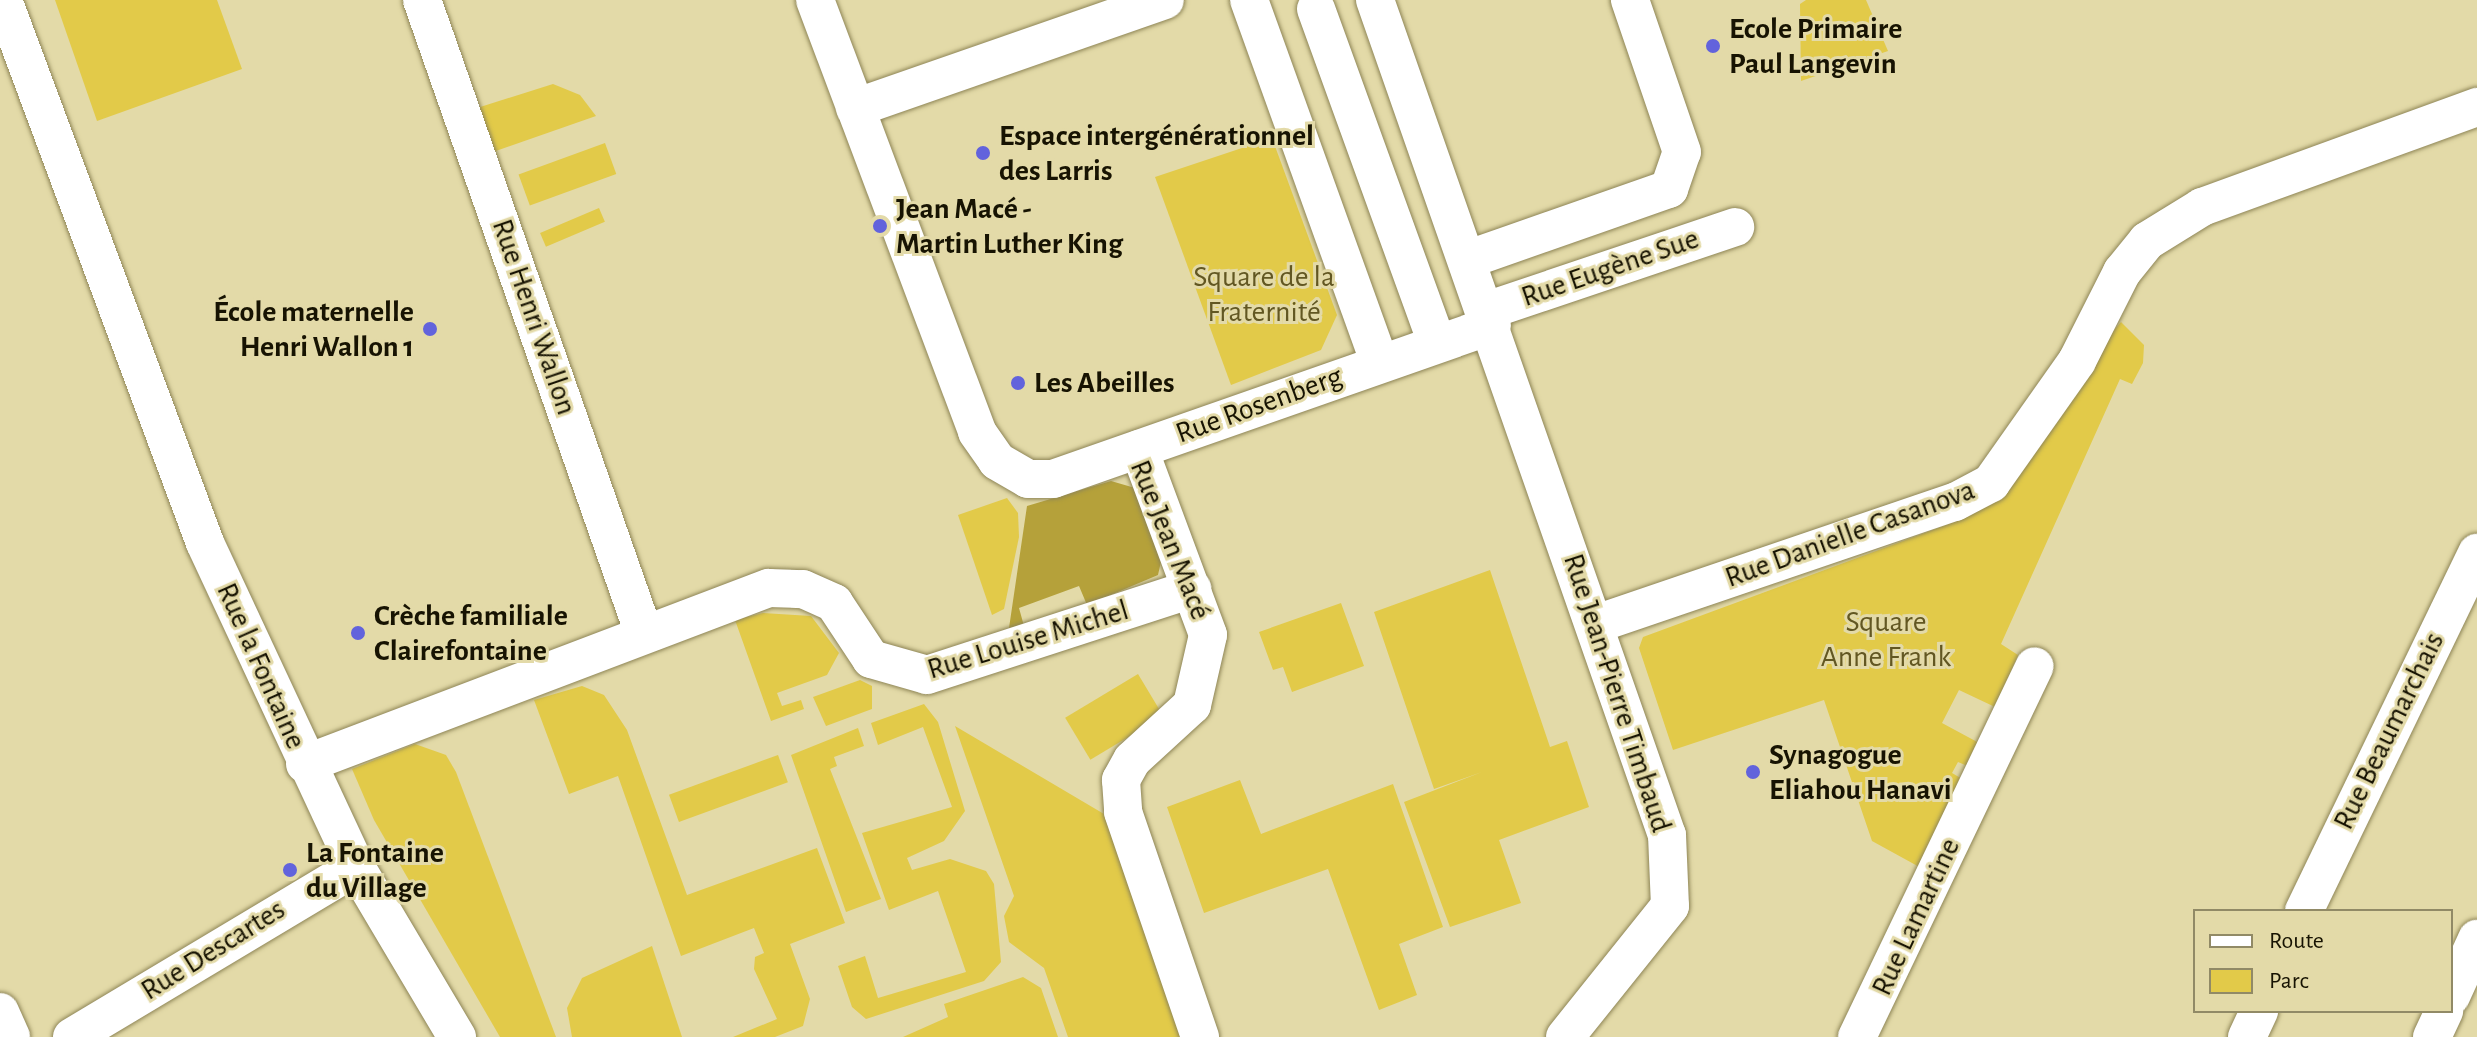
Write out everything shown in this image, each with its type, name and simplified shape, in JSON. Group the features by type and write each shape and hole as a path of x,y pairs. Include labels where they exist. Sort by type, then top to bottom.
{"street":[{"name":"Rue la Fontaine","path":"3,0 109,274 205,543 305,764 356,867 457,1037"},
{"name":"Rue la Fontaine","path":"28,0 102,206 109,274"},
{"name":"Rue Henri Wallon","path":"422,0 644,634"},
{"name":"Rue Jean Macé","path":"815,0 977,432 997,461 1028,479 1053,479 1139,449 1192,589 1208,635 1202,683 1192,705 1121,780 1123,812 1200,1037"},
{"path":"855,108 1165,0"},
{"path":"1249,0 1379,361"},
{"name":"Rue Jean-Pierre Timbaud","path":"1375,0 1469,259 1667,835 1670,906 1565,1037"},
{"path":"1469,259 1669,189 1682,152 1630,0"},
{"path":"1316,9 1437,343"},
{"name":"Rue Danielle Casanova","path":"1596,624 1955,502 1991,483 2077,361 2122,272 2147,241 2202,207 2477,107"},
{"name":"Rue Eugène Sue","path":"1437,343 1489,318 1735,227"},
{"name":"Rue Rosenberg","path":"1139,449 1379,361 1437,343"},
{"name":"Rue Beaumarchais","path":"2305,909 2477,553"},
{"name":"Rue Louise Michel","path":"305,764 769,588 803,589 834,603 871,659 927,675 1192,589"},
{"name":"Rue Lamartine","path":"1857,1037 2035,666"},
{"name":"Rue Descartes","path":"72,1037 356,867"},
{"path":"2453,992 2477,939"},
{"path":"0,1012 11,1037"},
{"path":"2247,1037 2258,1013"},
{"path":"2432,1037 2443,1013"}],"green space":[{"path":"55,0 217,0 242,69 97,121"},
{"path":"1806,0 1866,0 1888,51 1801,81 1800,4"},
{"path":"553,84 580,95 596,116 493,152 477,108"},
{"name":"Square de la Fraternité","path":"1272,138 1337,315 1321,350 1231,385 1155,177"},
{"path":"605,143 616,174 530,205 519,174"},
{"path":"599,208 605,222 546,247 540,233"},
{"name":"Square Anne Frank","path":"2121,322 2144,345 2143,363 2132,384 2120,379 2001,644 2018,655 1995,707 1959,690 1942,723 1981,744 1970,767 1958,762 1952,773 1964,780 1923,869 1872,841 1824,700 1673,750 1639,648 1643,637 1949,524"},
{"path":"1007,498 1018,513 1019,537 1004,609 992,615 958,515"},
{"path":"1490,570 1550,747 1567,741 1589,807 1499,840 1521,903 1450,927 1404,802 1482,772 1434,789 1374,612"},
{"path":"1341,603 1364,666 1292,692 1283,667 1273,670 1259,632"},
{"path":"763,613 811,616 839,653 827,675 777,693 782,706 801,700 804,709 771,721 735,620"},
{"path":"1138,674 1163,716 1090,760 1065,718"},
{"path":"860,680 872,686 872,709 826,726 813,697"},
{"path":"582,686 604,695 627,730 687,895 817,848 845,923 790,944 810,999 803,1026 775,1037 733,1037 777,1019 754,969 755,957 764,953 754,928 681,956 618,776 569,794 534,700"},
{"path":"924,704 938,722 965,811 944,841 907,858 912,870 950,859 986,871 994,884 1001,962 984,981 866,1019 852,1007 838,966 865,956 878,998 966,972 938,891 889,910 862,833 952,807 923,727 878,745 871,723"},
{"path":"955,726 1104,814 1185,1037 1068,1037 1044,968 1009,942 1004,916 1014,896"},
{"path":"858,728 864,746 834,757 837,766 830,769 881,899 846,912 791,755"},
{"path":"415,744 446,755 456,772 556,1037 500,1037 374,820 352,769"},
{"path":"778,755 788,782 679,822 669,795"},
{"path":"1240,780 1261,834 1393,784 1443,927 1399,944 1417,995 1379,1010 1328,869 1204,913 1167,807"},
{"path":"652,946 682,1037 572,1037 567,1008 582,978"},
{"path":"1023,977 1041,988 1058,1037 903,1037 948,1017 944,1004"}],"shaded area":[{"path":"1111,481 1135,488 1162,557 1158,575 1087,605 1079,586 1019,608 1024,626 1009,628 1027,506"}],"place":[{"name":"Ecole Primaire Paul Langevin","path":"1713,46"},
{"name":"Espace intergénérationnel des Larris","path":"983,153"},
{"name":"Jean Macé - Martin Luther King","path":"880,226"},
{"name":"École maternelle Henri Wallon 1","path":"430,329"},
{"name":"Les Abeilles","path":"1018,383"},
{"name":"Crèche familiale Clairefontaine","path":"358,633"},
{"name":"Synagogue Eliahou Hanavi","path":"1753,772"},
{"name":"La Fontaine du Village","path":"290,870"}]}
